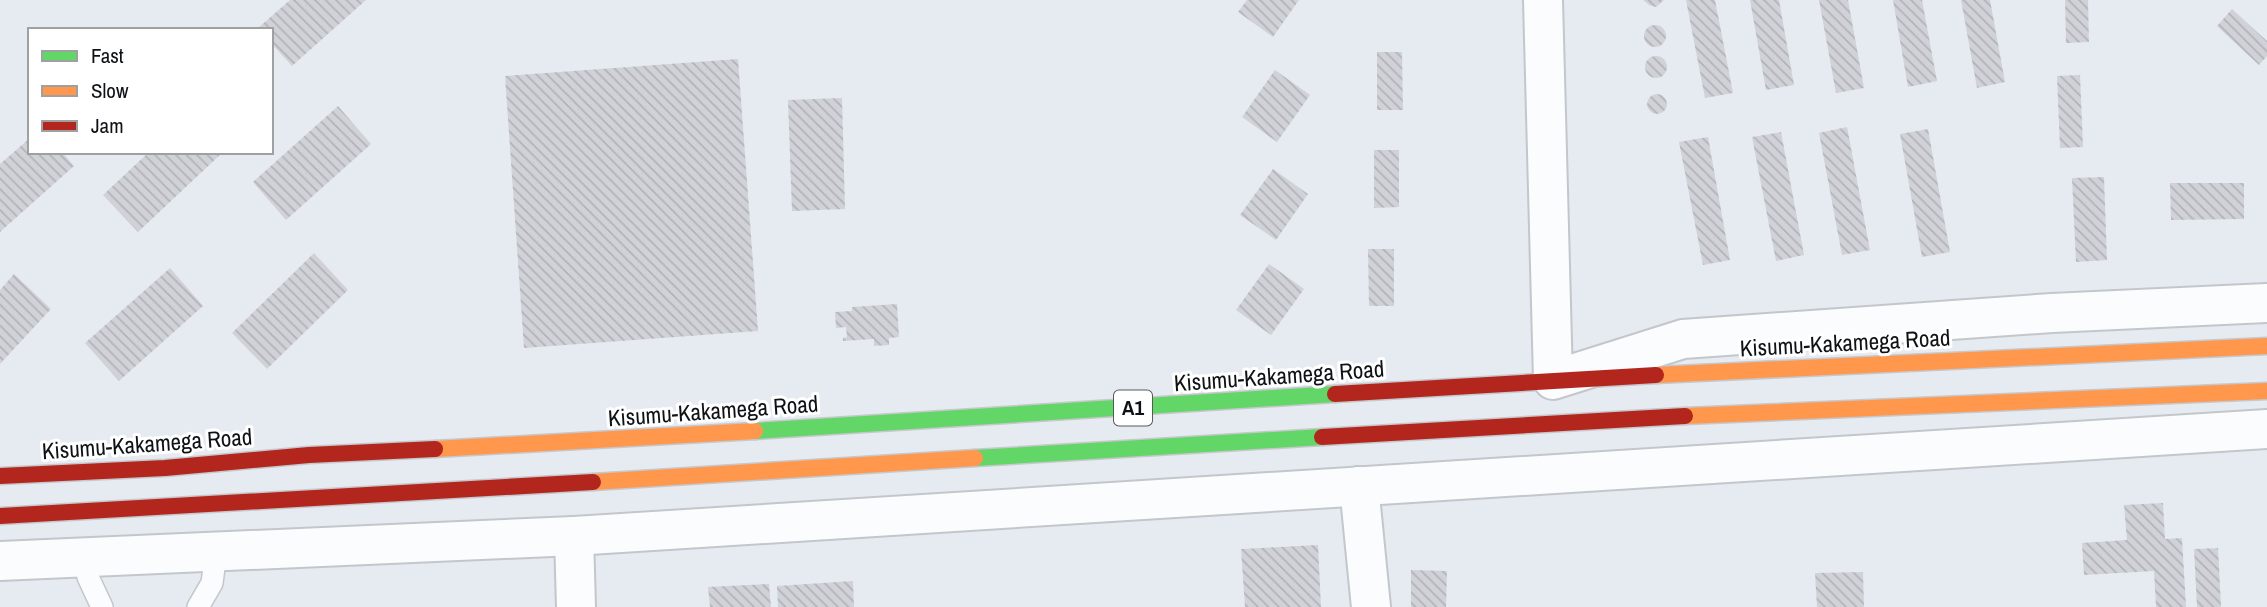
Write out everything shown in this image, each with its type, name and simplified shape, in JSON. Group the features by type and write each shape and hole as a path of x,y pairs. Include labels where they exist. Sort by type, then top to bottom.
{"highway":[{"name":"Kisumu-Kakamega Road","path":"0,476 165,468 309,456 572,443 1553,380 2267,346"},
{"name":"A1","path":"0,516 1557,422 2267,391"}],"street":[{"path":"1543,0 1553,380 1683,339 2052,313 2267,303"},
{"path":"0,561 574,536 2267,429"},
{"path":"1359,486 1371,607"},
{"path":"233,504 320,547"},
{"path":"574,536 576,607"}],"lane":[{"path":"198,607 212,583 216,552"},
{"path":"86,557 88,577 102,607"}],"building":[{"path":"290,0 366,0 292,66 273,45 273,28 258,28"},
{"path":"1247,0 1299,0 1273,37 1238,12"},
{"path":"1643,0 1664,0 1656,7"},
{"path":"1686,0 1715,0 1733,93 1705,98"},
{"path":"1750,0 1779,0 1794,85 1766,90"},
{"path":"1819,0 1848,0 1864,88 1836,93"},
{"path":"1893,0 1922,0 1937,81 1908,87"},
{"path":"1961,0 1990,0 2005,82 1977,88"},
{"path":"2065,0 2088,0 2089,42 2066,43"},
{"path":"2232,9 2267,41 2267,56 2259,65 2217,26"},
{"path":"1655,25 1663,28 1666,36 1663,44 1655,47 1647,44 1644,36 1647,28"},
{"path":"1377,52 1402,52 1403,110 1377,110"},
{"path":"1656,56 1664,59 1667,67 1664,75 1656,78 1648,75 1645,67 1648,59"},
{"path":"738,59 758,331 524,348 505,76"},
{"path":"1275,70 1310,95 1277,142 1242,117"},
{"path":"2080,75 2083,147 2060,148 2057,76"},
{"path":"1657,94 1664,97 1667,104 1664,111 1657,114 1650,111 1647,104 1650,97"},
{"path":"842,98 845,209 792,211 788,100"},
{"path":"338,106 371,144 286,220 253,182"},
{"path":"1847,127 1870,250 1842,255 1819,133"},
{"path":"1928,129 1950,252 1922,257 1900,134"},
{"path":"1781,132 1804,255 1776,261 1752,137"},
{"path":"1708,137 1730,260 1703,265 1679,142"},
{"path":"28,140 28,154 64,154 74,166 0,232 0,164"},
{"path":"1374,150 1399,150 1399,207 1374,208"},
{"path":"147,154 221,154 138,232 103,195"},
{"path":"1273,169 1308,194 1276,240 1240,215"},
{"path":"2104,177 2107,260 2076,262 2072,178"},
{"path":"2170,183 2244,183 2244,219 2171,220"},
{"path":"1368,249 1394,249 1394,306 1369,306"},
{"path":"314,253 348,290 267,369 232,333"},
{"path":"1269,264 1304,289 1271,335 1236,310"},
{"path":"170,268 203,306 119,381 85,343"},
{"path":"14,274 51,309 0,364 0,290"},
{"path":"897,304 899,337 889,338 889,345 874,346 874,339 843,341 843,338 847,337 846,327 836,328 835,312 852,311 852,307"},
{"path":"2163,503 2165,539 2182,538 2186,607 2156,607 2154,571 2084,575 2082,543 2127,540 2124,505"},
{"path":"1318,545 1321,607 1245,607 1241,549"},
{"path":"2218,548 2221,607 2197,607 2194,549"},
{"path":"1411,570 1447,571 1446,607 1411,607"},
{"path":"1863,572 1864,607 1817,607 1815,573"},
{"path":"853,581 854,607 778,607 777,586"},
{"path":"769,584 771,607 710,607 708,587"}],"traffic: fast":[{"path":"755,431 1335,394"},
{"path":"975,458 1322,437"}],"traffic: slow":[{"path":"1656,375 2267,346"},
{"path":"1685,416 2267,391"},
{"path":"435,449 755,431"},
{"path":"593,482 975,458"}],"traffic: jam":[{"path":"1335,394 1656,375"},
{"path":"1322,437 1685,416"},
{"path":"0,476 165,468 309,455 435,449"},
{"path":"0,516 593,482"}]}
